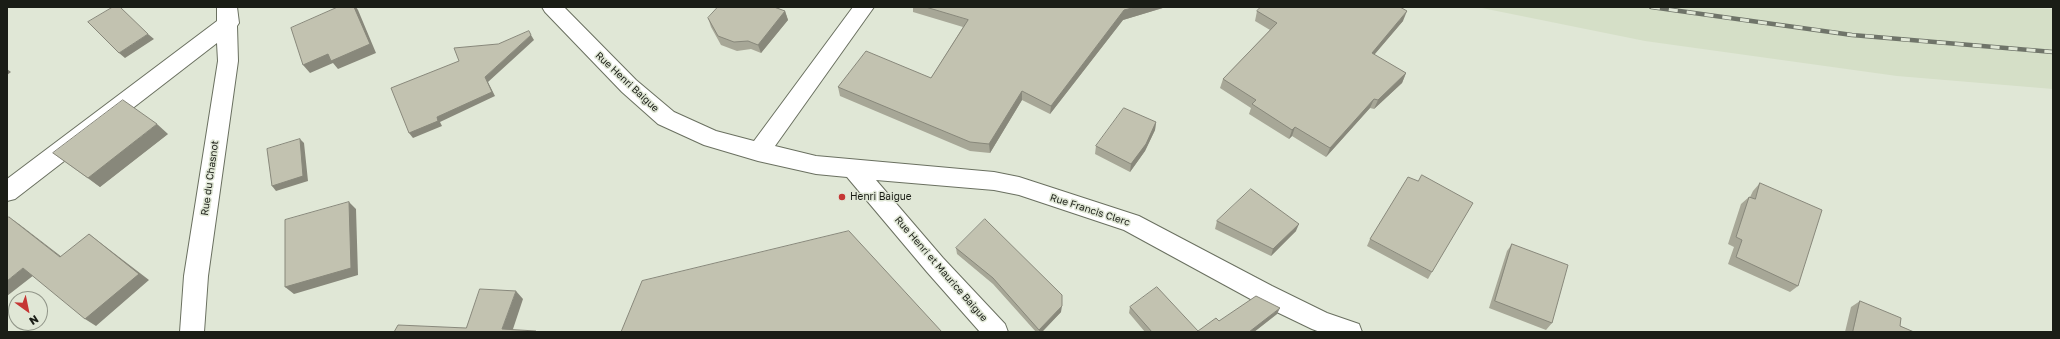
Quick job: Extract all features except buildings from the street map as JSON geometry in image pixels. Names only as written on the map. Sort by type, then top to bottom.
[{"type":"street","name":"Rue Henri Baigue","points":[[552,7],[629,86],[666,118],[712,139],[758,152],[816,165],[854,170]]},
{"type":"street","points":[[758,152],[864,7]]},
{"type":"street","name":"Rue du Chasnot","points":[[7,192],[228,15]]},
{"type":"street","name":"Rue du Chasnot","points":[[192,332],[196,276],[228,61],[228,15]]},
{"type":"street","name":"Rue Henri et Maurice Baigue","points":[[854,170],[935,265],[996,332]]},
{"type":"street","name":"Rue Francis Clerc","points":[[854,170],[897,171],[1020,186],[1131,222],[1264,294],[1320,321],[1350,332]]},
{"type":"shaded area","points":[[1477,7],[1991,7],[2053,9],[2053,89],[1897,76],[1645,41]]},
{"type":"railway","points":[[1651,7],[1852,35],[2053,52]]},
{"type":"place","name":"Henri Baigue","points":[[842,197]]}]
